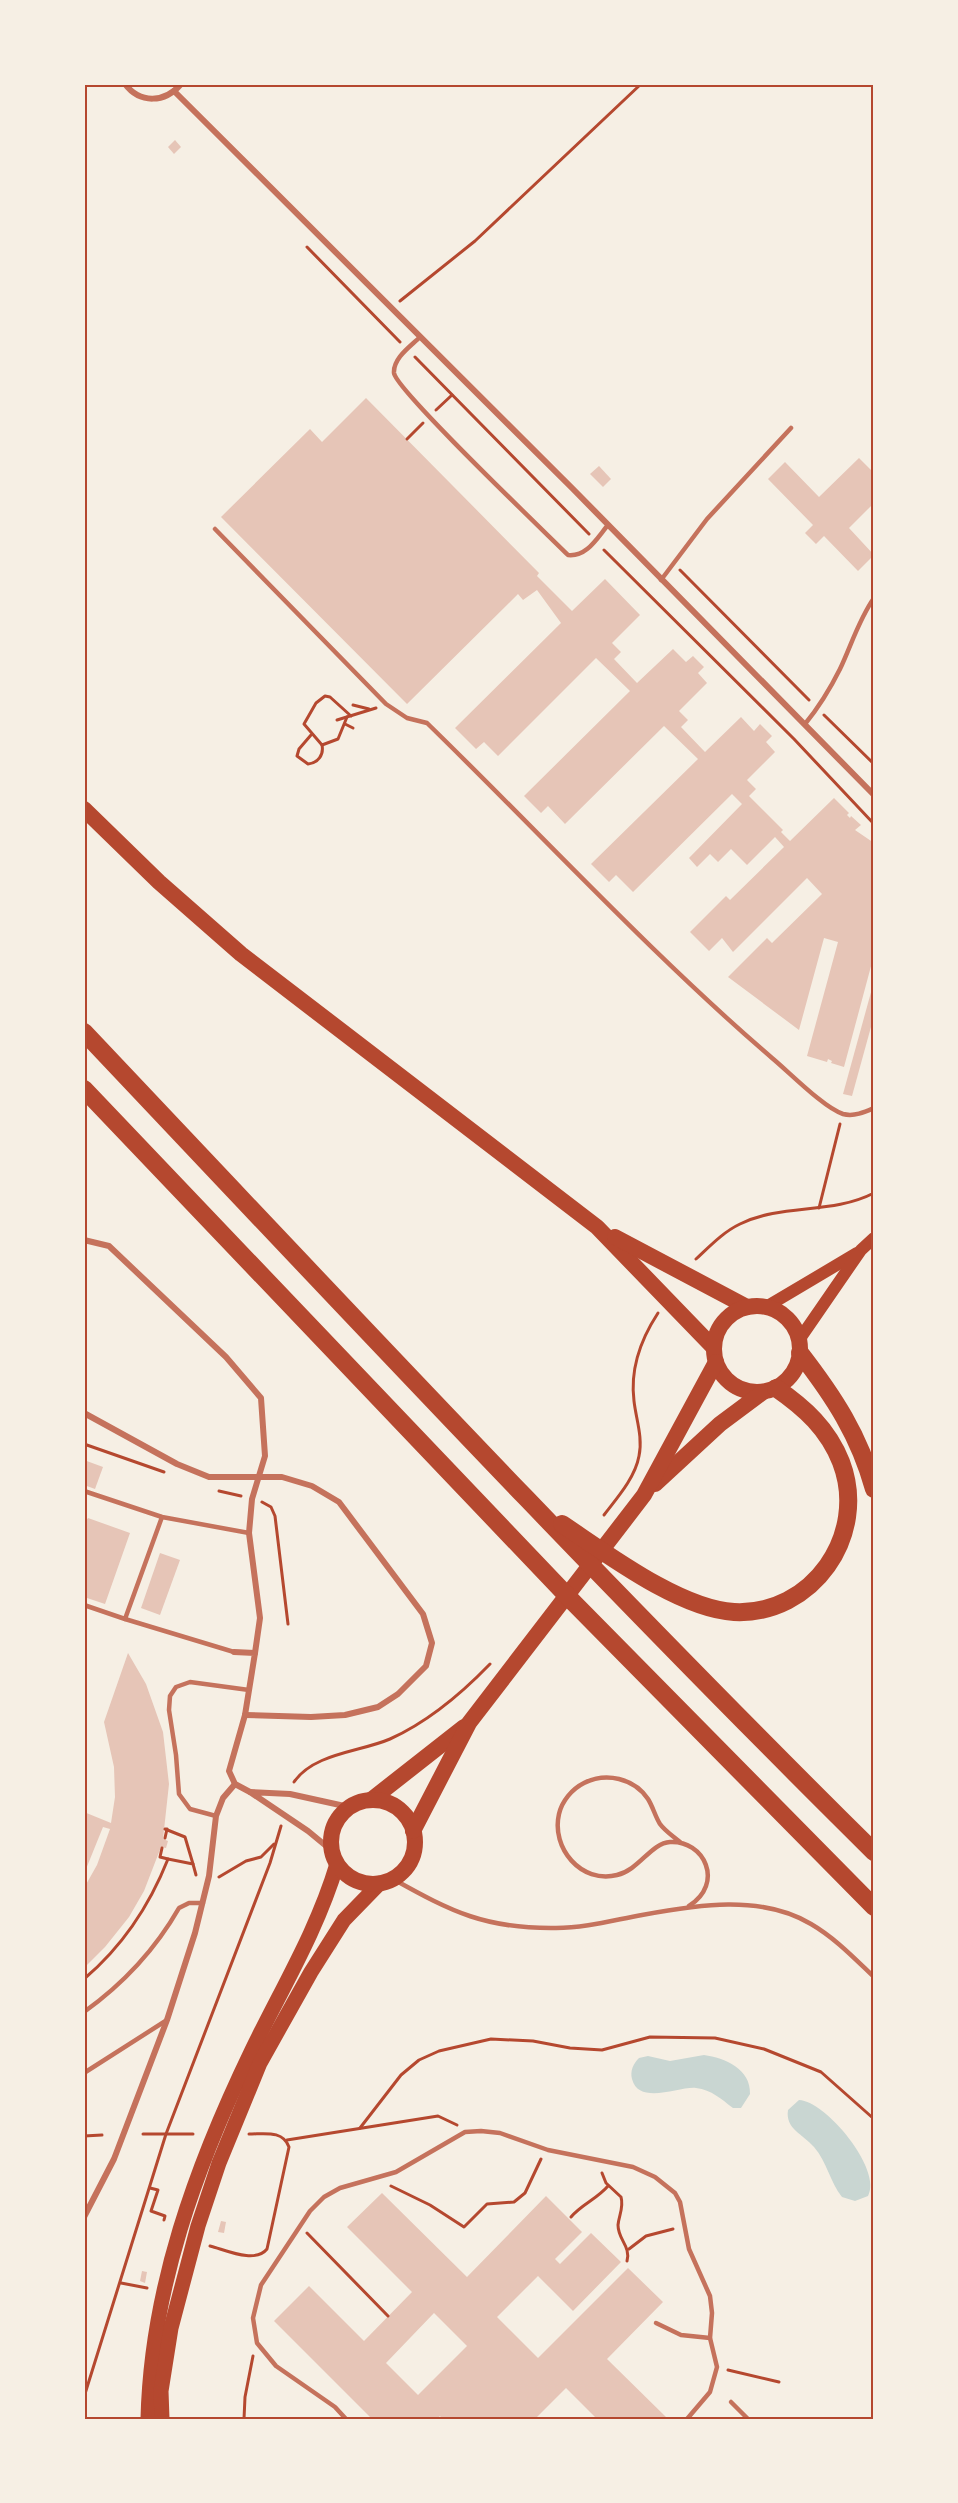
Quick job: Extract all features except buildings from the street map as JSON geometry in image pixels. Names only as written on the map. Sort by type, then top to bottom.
[{"type":"highway","points":[[84,810],[159,882],[241,954],[597,1227],[747,1307]]},
{"type":"highway","points":[[84,1032],[759,1739],[874,1852]]},
{"type":"highway","points":[[84,1089],[551,1580],[874,1907]]},
{"type":"highway","points":[[533,1504],[614,1557],[691,1602],[733,1612],[767,1609],[787,1603],[814,1584],[825,1572],[843,1534],[847,1496],[842,1464],[826,1433],[804,1408],[770,1390],[739,1389],[729,1382],[715,1355],[597,1227]]},
{"type":"highway","points":[[644,1495],[715,1355],[717,1334],[724,1322],[734,1313],[747,1307],[766,1307],[788,1318],[800,1347],[853,1430],[874,1489]]},
{"type":"highway","points":[[413,1830],[469,1723],[644,1495],[720,1424],[788,1379],[797,1367],[800,1347]]},
{"type":"highway","points":[[370,1800],[385,1801],[398,1807],[413,1830],[415,1843],[412,1857],[404,1870],[386,1881],[355,1880],[334,1857],[331,1834],[337,1818],[349,1807],[370,1800],[469,1723]]},
{"type":"main road","points":[[800,1347],[861,1251],[874,1238]]},
{"type":"main road","points":[[766,1307],[861,1251]]},
{"type":"main road","points":[[148,2419],[149,2379],[157,2320],[175,2247],[198,2172],[253,2049],[308,1943],[334,1857]]},
{"type":"main road","points":[[162,2419],[162,2391],[171,2328],[198,2226],[223,2153],[260,2063],[311,1972],[344,1920],[386,1881]]},
{"type":"street","points":[[125,84],[143,98],[163,98],[174,92],[181,84]]},
{"type":"street","points":[[174,92],[391,307],[874,795]]},
{"type":"street","points":[[84,1240],[109,1246],[226,1357],[261,1398],[265,1456],[252,1499],[249,1533],[260,1618],[245,1715],[229,1771],[235,1784],[308,1831],[334,1857]]},
{"type":"street","points":[[84,1413],[177,1464],[209,1477],[282,1477],[312,1486],[339,1502],[423,1614],[432,1643],[426,1666],[415,1680],[378,1707],[345,1715],[311,1717],[245,1715]]},
{"type":"street","points":[[234,1652],[255,1653]]},
{"type":"street","points":[[84,2217],[114,2159],[167,2020],[203,1903],[209,1876],[216,1816],[223,1798],[235,1784]]},
{"type":"street","points":[[250,1792],[290,1794],[349,1807]]},
{"type":"lane","points":[[420,337],[395,362],[394,372],[397,382],[429,417],[568,555],[577,556],[584,552],[608,525]]},
{"type":"lane","points":[[661,580],[707,519],[791,428]]},
{"type":"lane","points":[[215,529],[386,704],[407,718],[427,723],[533,826],[700,996],[819,1099],[843,1114],[858,1114],[874,1108]]},
{"type":"lane","points":[[805,724],[818,709],[874,598]]},
{"type":"lane","points":[[84,1491],[162,1517],[249,1533]]},
{"type":"lane","points":[[125,1619],[162,1517]]},
{"type":"lane","points":[[84,1606],[234,1652]]},
{"type":"lane","points":[[216,1816],[190,1809],[179,1794],[169,1710],[170,1696],[176,1687],[190,1682],[249,1690]]},
{"type":"lane","points":[[680,1842],[662,1843],[631,1870],[603,1876],[579,1867],[567,1856],[559,1838],[558,1816],[566,1798],[579,1785],[600,1777],[613,1777],[629,1782],[641,1790],[659,1823],[680,1842],[696,1852],[709,1877],[704,1895],[689,1906]]},
{"type":"lane","points":[[386,1881],[454,1912],[487,1922],[520,1927],[557,1928],[590,1925],[689,1906],[739,1905],[785,1912],[810,1923],[829,1936],[874,1977]]},
{"type":"lane","points":[[84,2012],[138,1966],[179,1908],[189,1904],[203,1903]]},
{"type":"lane","points":[[84,2073],[167,2020]]},
{"type":"lane","points":[[346,2419],[335,2407],[276,2366],[257,2343],[253,2318],[261,2285],[300,2226],[324,2197],[340,2188],[396,2172],[465,2132],[500,2133],[545,2150],[633,2167],[667,2185],[680,2202],[689,2249],[710,2296],[712,2313],[710,2338],[717,2367],[710,2392],[687,2419]]},
{"type":"lane","points":[[656,2323],[681,2335],[710,2338]]},
{"type":"lane","points":[[731,2402],[748,2419]]},
{"type":"path","points":[[391,307],[475,241],[641,84]]},
{"type":"path","points":[[674,563],[874,764]]},
{"type":"path","points":[[311,735],[299,748],[297,756],[308,764],[315,762],[322,755],[322,745],[311,735],[304,724],[316,703],[324,696],[330,697],[349,717]]},
{"type":"path","points":[[337,720],[386,704]]},
{"type":"path","points":[[352,705],[371,710]]},
{"type":"path","points":[[322,745],[338,740],[349,717]]},
{"type":"path","points":[[345,723],[353,728]]},
{"type":"path","points":[[819,1208],[843,1114]]},
{"type":"path","points":[[696,1258],[739,1224],[772,1213],[846,1206],[874,1193]]},
{"type":"path","points":[[629,1480],[639,1458],[641,1442],[634,1400],[637,1362],[645,1336],[658,1312]]},
{"type":"path","points":[[84,1444],[172,1475]]},
{"type":"path","points":[[217,1490],[267,1504],[273,1510],[288,1624]]},
{"type":"path","points":[[292,1787],[303,1772],[314,1764],[390,1739],[416,1725],[442,1707],[492,1662]]},
{"type":"path","points":[[84,2397],[166,2134],[277,1841],[282,1822]]},
{"type":"path","points":[[165,1838],[166,1829],[185,1837],[196,1875]]},
{"type":"path","points":[[220,1877],[246,1861],[261,1857],[277,1841]]},
{"type":"path","points":[[162,1848],[160,1857],[193,1863]]},
{"type":"path","points":[[84,1979],[125,1939],[156,1889],[168,1859]]},
{"type":"path","points":[[360,2128],[401,2075],[419,2061],[439,2051],[491,2039],[533,2041],[570,2048],[602,2050],[650,2037],[715,2038],[764,2049],[821,2072],[874,2119]]},
{"type":"path","points":[[249,2134],[275,2134],[287,2140],[438,2116],[453,2121],[465,2132]]},
{"type":"path","points":[[144,2134],[194,2134]]},
{"type":"path","points":[[84,2136],[102,2135]]},
{"type":"path","points":[[210,2246],[253,2256],[265,2252],[289,2151],[287,2140]]},
{"type":"path","points":[[384,2175],[389,2186],[430,2205],[464,2227],[487,2204],[514,2202],[525,2193],[545,2150]]},
{"type":"path","points":[[601,2159],[603,2179],[621,2197],[622,2210],[619,2229],[629,2249],[627,2261]]},
{"type":"path","points":[[571,2217],[578,2208],[600,2195],[609,2185]]},
{"type":"path","points":[[150,2188],[158,2190],[151,2211],[165,2216],[162,2226]]},
{"type":"path","points":[[629,2249],[646,2236],[672,2230],[684,2222]]},
{"type":"path","points":[[300,2226],[388,2316]]},
{"type":"path","points":[[121,2283],[147,2289],[149,2279]]},
{"type":"path","points":[[244,2419],[250,2362],[257,2343]]},
{"type":"path","points":[[717,2367],[779,2382]]},
{"type":"shaded area","points":[[704,2055],[728,2062],[741,2071],[746,2078],[750,2094],[741,2108],[733,2108],[712,2093],[696,2088],[661,2093],[643,2092],[636,2087],[632,2079],[632,2068],[639,2058],[648,2056],[670,2061]]},
{"type":"shaded area","points":[[799,2100],[810,2103],[837,2124],[860,2154],[870,2184],[868,2196],[855,2201],[842,2197],[818,2153],[789,2122],[788,2110]]}]
